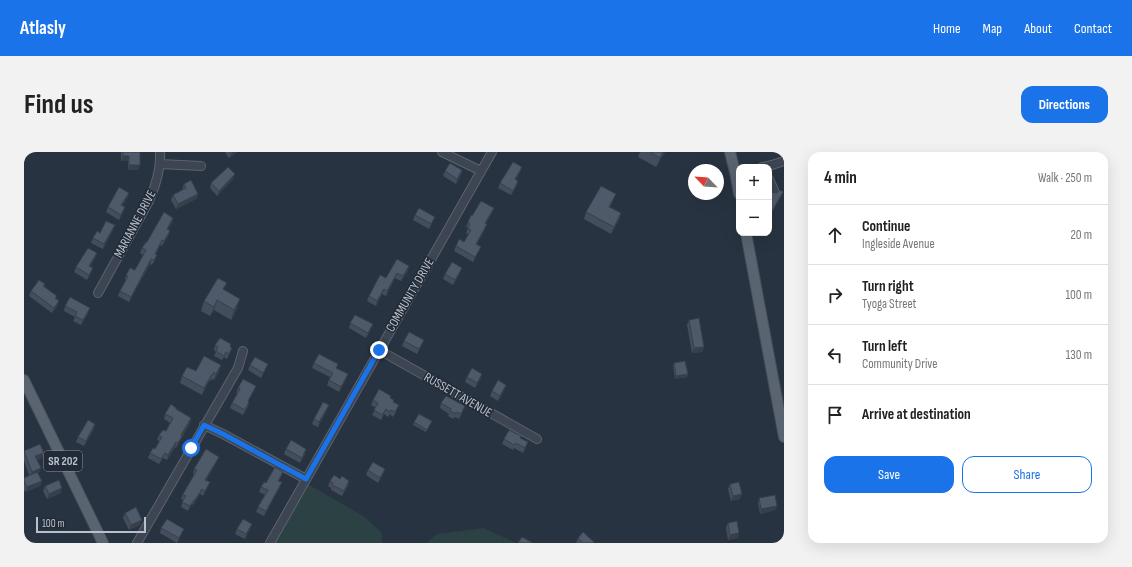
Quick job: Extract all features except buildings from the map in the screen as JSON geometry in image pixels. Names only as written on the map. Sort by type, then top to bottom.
[{"type":"main road","points":[[730,152],[736,169]]},
{"type":"main road","points":[[747,236],[784,437]]},
{"type":"main road","name":"SR 202","points":[[24,380],[103,543]]},
{"type":"street","name":"MARIANNE DRIVE","points":[[98,293],[150,201],[156,187],[160,164],[160,152]]},
{"type":"street","points":[[442,152],[481,171]]},
{"type":"street","name":"COMMUNITY DRIVE","points":[[270,543],[492,152]]},
{"type":"street","points":[[772,165],[784,161]]},
{"type":"street","points":[[160,164],[201,166]]},
{"type":"street","points":[[772,186],[774,193]]},
{"type":"street","name":"RUSSETT AVENUE","points":[[379,350],[537,439]]},
{"type":"street","points":[[137,543],[238,368],[243,351]]},
{"type":"street","points":[[204,425],[306,479]]},
{"type":"green space","points":[[304,482],[365,517],[382,533],[382,543],[270,543]]},
{"type":"green space","points":[[484,528],[516,543],[426,543],[437,534]]},
{"type":"route","points":[[191,448],[204,425],[306,479],[379,350]]}]
